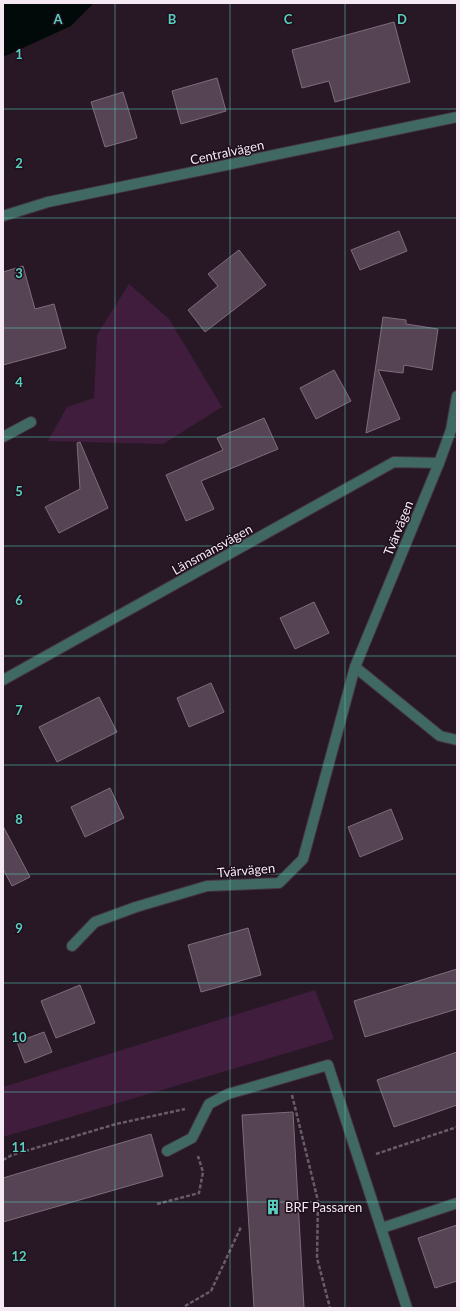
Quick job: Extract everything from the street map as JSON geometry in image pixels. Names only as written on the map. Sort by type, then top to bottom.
[{"type":"street","name":"Centralvägen","points":[[3,216],[48,202],[457,117]]},
{"type":"street","name":"Tvärvägen","points":[[72,946],[95,922],[136,907],[207,886],[279,882],[303,859],[355,667],[439,463],[450,430],[457,396]]},
{"type":"street","points":[[3,437],[31,422]]},
{"type":"street","name":"Länsmansvägen","points":[[3,680],[394,462],[439,463]]},
{"type":"street","points":[[355,667],[440,736],[457,740]]},
{"type":"street","points":[[167,1151],[192,1138],[209,1104],[228,1094],[328,1065],[408,1308]]},
{"type":"street","points":[[382,1228],[457,1203]]},
{"type":"path","points":[[288,1077],[318,1201],[317,1258],[330,1308]]},
{"type":"path","points":[[3,1160],[12,1154],[116,1124],[209,1104]]},
{"type":"path","points":[[359,1160],[457,1127]]},
{"type":"path","points":[[157,1204],[199,1193],[203,1172],[192,1138]]},
{"type":"path","points":[[185,1306],[211,1291],[241,1227]]},
{"type":"shaded area","points":[[3,3],[94,3],[71,26],[3,57]]},
{"type":"shaded area","points":[[129,284],[169,319],[222,407],[163,444],[48,441],[67,407],[94,398],[97,335]]},
{"type":"shaded area","points":[[315,990],[334,1039],[3,1137],[3,1087]]},
{"type":"building","points":[[394,22],[410,82],[335,102],[329,81],[302,88],[292,50]]},
{"type":"building","points":[[217,78],[226,111],[181,124],[172,91]]},
{"type":"building","points":[[123,92],[137,138],[105,147],[91,102]]},
{"type":"building","points":[[399,231],[407,251],[360,270],[351,250]]},
{"type":"building","points":[[239,250],[266,285],[205,332],[188,310],[218,286],[208,274]]},
{"type":"building","points":[[23,266],[35,309],[54,304],[66,348],[3,365],[3,272]]},
{"type":"building","points":[[383,317],[406,320],[406,324],[438,329],[432,370],[404,365],[403,373],[378,370],[400,419],[366,433]]},
{"type":"building","points":[[334,370],[351,401],[316,419],[300,388]]},
{"type":"building","points":[[264,418],[278,449],[201,481],[214,509],[186,521],[166,475],[223,450],[217,438]]},
{"type":"building","points":[[80,442],[108,508],[59,533],[45,507],[80,489],[77,443]]},
{"type":"building","points":[[314,602],[329,633],[295,649],[280,618]]},
{"type":"building","points":[[211,683],[224,712],[189,727],[177,698]]},
{"type":"building","points":[[99,697],[117,732],[57,762],[39,727]]},
{"type":"building","points":[[110,788],[124,818],[85,837],[71,807]]},
{"type":"building","points":[[391,809],[403,839],[360,857],[348,827]]},
{"type":"building","points":[[3,826],[30,877],[12,886],[3,869]]},
{"type":"building","points":[[248,928],[261,975],[201,992],[188,945]]},
{"type":"building","points":[[457,969],[457,1009],[365,1037],[354,1001]]},
{"type":"building","points":[[80,985],[95,1023],[56,1038],[41,1001]]},
{"type":"building","points":[[44,1032],[52,1052],[25,1063],[17,1042]]},
{"type":"building","points":[[457,1052],[457,1105],[394,1127],[377,1080]]},
{"type":"building","name":"BRF Passaren","points":[[293,1112],[304,1308],[254,1308],[242,1115]]},
{"type":"building","points":[[151,1134],[163,1176],[3,1222],[3,1178]]},
{"type":"building","points":[[457,1225],[457,1281],[435,1288],[418,1238]]},
{"type":"place","name":"BRF Passaren","points":[[273,1207]]}]
